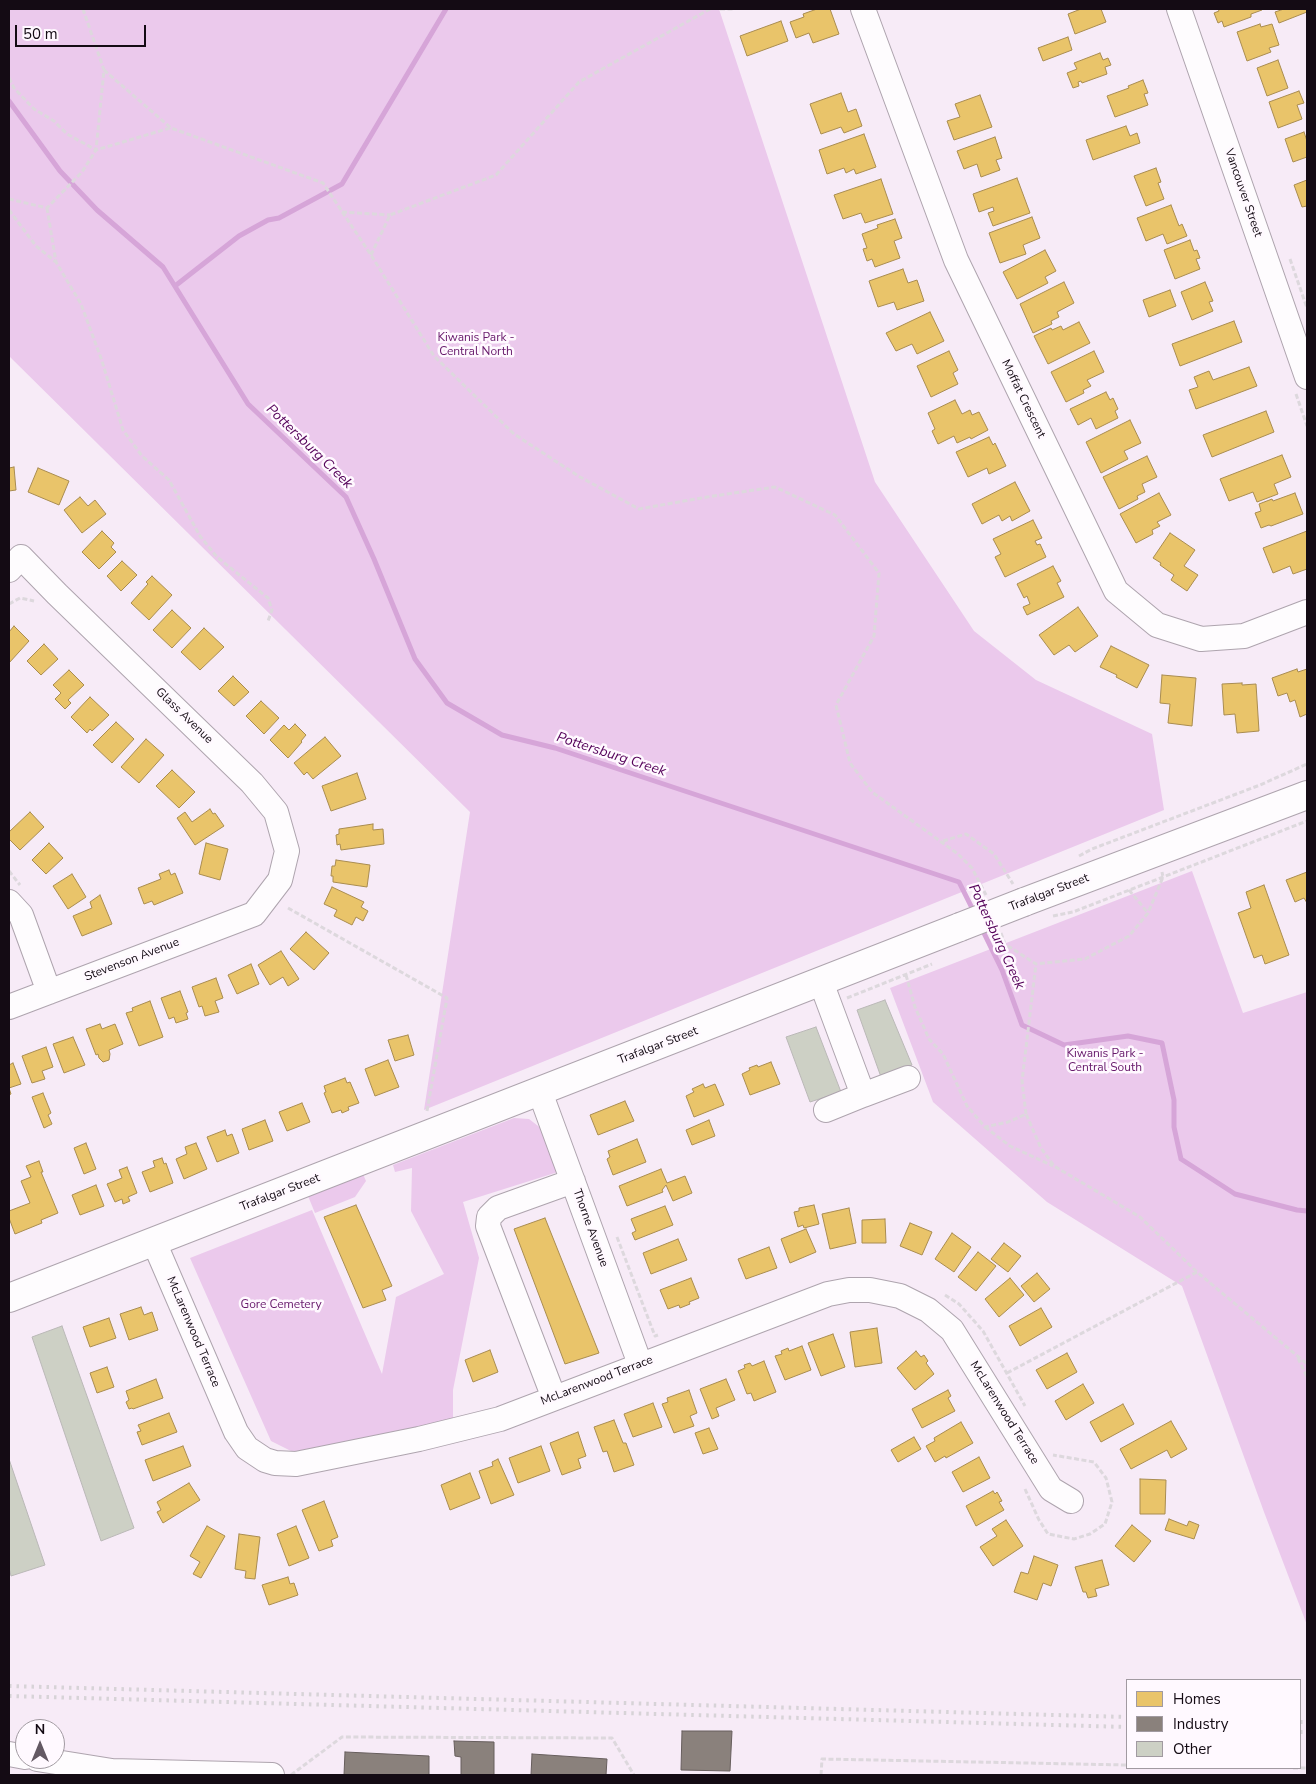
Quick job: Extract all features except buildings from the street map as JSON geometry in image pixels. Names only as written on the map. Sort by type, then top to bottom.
[{"type":"main road","name":"Trafalgar Street","points":[[9,1298],[540,1092],[825,994],[960,928],[1020,895],[1159,865],[1307,796]]},
{"type":"street","name":"Moffat Crescent","points":[[863,9],[956,260],[1116,591],[1158,625],[1201,639],[1244,636],[1307,612]]},
{"type":"street","name":"Vancouver Street","points":[[1179,9],[1307,377]]},
{"type":"street","name":"Glass Avenue","points":[[9,570],[20,557],[252,783],[276,812],[287,851],[280,880],[254,914]]},
{"type":"street","points":[[9,902],[21,915],[49,992]]},
{"type":"street","name":"Stevenson Avenue","points":[[9,1007],[254,914]]},
{"type":"street","points":[[825,994],[863,1095]]},
{"type":"street","points":[[826,1110],[908,1078]]},
{"type":"street","name":"Thorne Avenue","points":[[540,1092],[640,1364]]},
{"type":"street","points":[[554,1398],[488,1226],[490,1218],[498,1208],[573,1181]]},
{"type":"street","name":"McLarenwood Terrace","points":[[154,1242],[236,1432],[247,1448],[265,1460],[275,1463],[296,1464],[419,1439],[500,1418],[828,1294],[849,1290],[870,1290],[900,1296],[928,1310],[952,1330],[1051,1489],[1071,1501]]},
{"type":"street","points":[[65,1763],[112,1771],[272,1775]]},
{"type":"path","points":[[47,208],[82,172],[96,150],[104,70],[83,9]]},
{"type":"path","points":[[341,212],[390,215],[496,175],[578,82],[710,9]]},
{"type":"path","points":[[720,9],[733,9]]},
{"type":"path","points":[[104,70],[171,128],[323,183],[434,356],[514,434],[580,477],[638,510],[775,487],[835,515],[879,574],[874,636],[836,705],[850,763],[872,792],[958,854],[972,868],[982,884],[988,901]]},
{"type":"path","points":[[9,78],[14,88],[34,110],[54,121],[67,134],[96,150],[171,128]]},
{"type":"path","points":[[9,199],[47,208]]},
{"type":"path","points":[[47,208],[56,262],[80,304],[101,358],[124,430],[142,456],[168,480],[200,536],[217,557],[268,598],[272,610],[268,621]]},
{"type":"path","points":[[9,210],[36,246],[56,262]]},
{"type":"path","points":[[371,256],[390,215]]},
{"type":"path","points":[[9,604],[20,598],[36,601]]},
{"type":"path","points":[[1075,858],[1092,849],[1260,785],[1307,764]]},
{"type":"path","points":[[1048,917],[1073,912],[1129,890],[1159,865],[1307,821]]},
{"type":"path","points":[[942,842],[966,834],[994,854],[1020,895]]},
{"type":"path","points":[[998,927],[1005,944],[1036,964],[1085,959],[1129,936],[1148,913],[1159,865]]},
{"type":"path","points":[[1129,890],[1148,913]]},
{"type":"path","points":[[288,908],[447,998],[427,1114]]},
{"type":"path","points":[[1036,964],[1022,1081],[1026,1114],[1041,1148],[1054,1166]]},
{"type":"path","points":[[825,994],[906,975],[915,1008],[929,1039],[943,1054],[967,1106],[985,1127],[1010,1146],[1054,1166],[1140,1217],[1197,1272],[1307,1364]]},
{"type":"path","points":[[985,1127],[1008,1122],[1026,1114]]},
{"type":"path","points":[[1007,1373],[1197,1272]]},
{"type":"path","points":[[1297,1356],[1307,1377]]},
{"type":"path","points":[[290,1775],[342,1737],[612,1738],[634,1775]]},
{"type":"path","points":[[821,1775],[822,1758],[1126,1764]]},
{"type":"green space","name":"Kiwanis Park - Central North","points":[[9,9],[719,9],[875,482],[974,631],[1036,680],[1152,734],[1164,810],[424,1110],[470,812],[9,356]]},
{"type":"green space","name":"Kiwanis Park - Central South","points":[[1192,871],[1243,1013],[1307,992],[1307,1625],[1182,1286],[1047,1202],[933,1102],[890,988]]},
{"type":"green space","name":"Gore Cemetery","points":[[514,1118],[529,1119],[542,1129],[558,1172],[463,1202],[479,1258],[453,1390],[453,1418],[394,1433],[295,1453],[271,1441],[190,1258],[312,1210],[382,1374],[396,1297],[444,1274],[411,1211],[412,1168],[395,1172],[393,1165]]},
{"type":"green space","points":[[363,1174],[366,1181],[355,1197],[315,1213],[308,1196]]},
{"type":"waterway","points":[[175,286],[239,236],[268,220],[279,218],[342,184],[446,9]]},
{"type":"waterway","name":"Pottersburg Creek","points":[[9,101],[60,171],[97,210],[163,267],[248,404],[346,497],[415,659],[447,703],[502,735],[555,748],[959,882],[974,912]]},
{"type":"waterway","name":"Pottersburg Creek","points":[[981,927],[1002,970],[1022,1025],[1064,1045],[1128,1036],[1162,1043],[1174,1100],[1174,1127],[1181,1159],[1235,1194],[1307,1211]]},
{"type":"railway","points":[[9,1686],[1126,1717]]},
{"type":"railway","points":[[9,1696],[1126,1727]]},
{"type":"railway","points":[[1301,1722],[1307,1722]]},
{"type":"railway","points":[[1301,1732],[1307,1732]]}]
